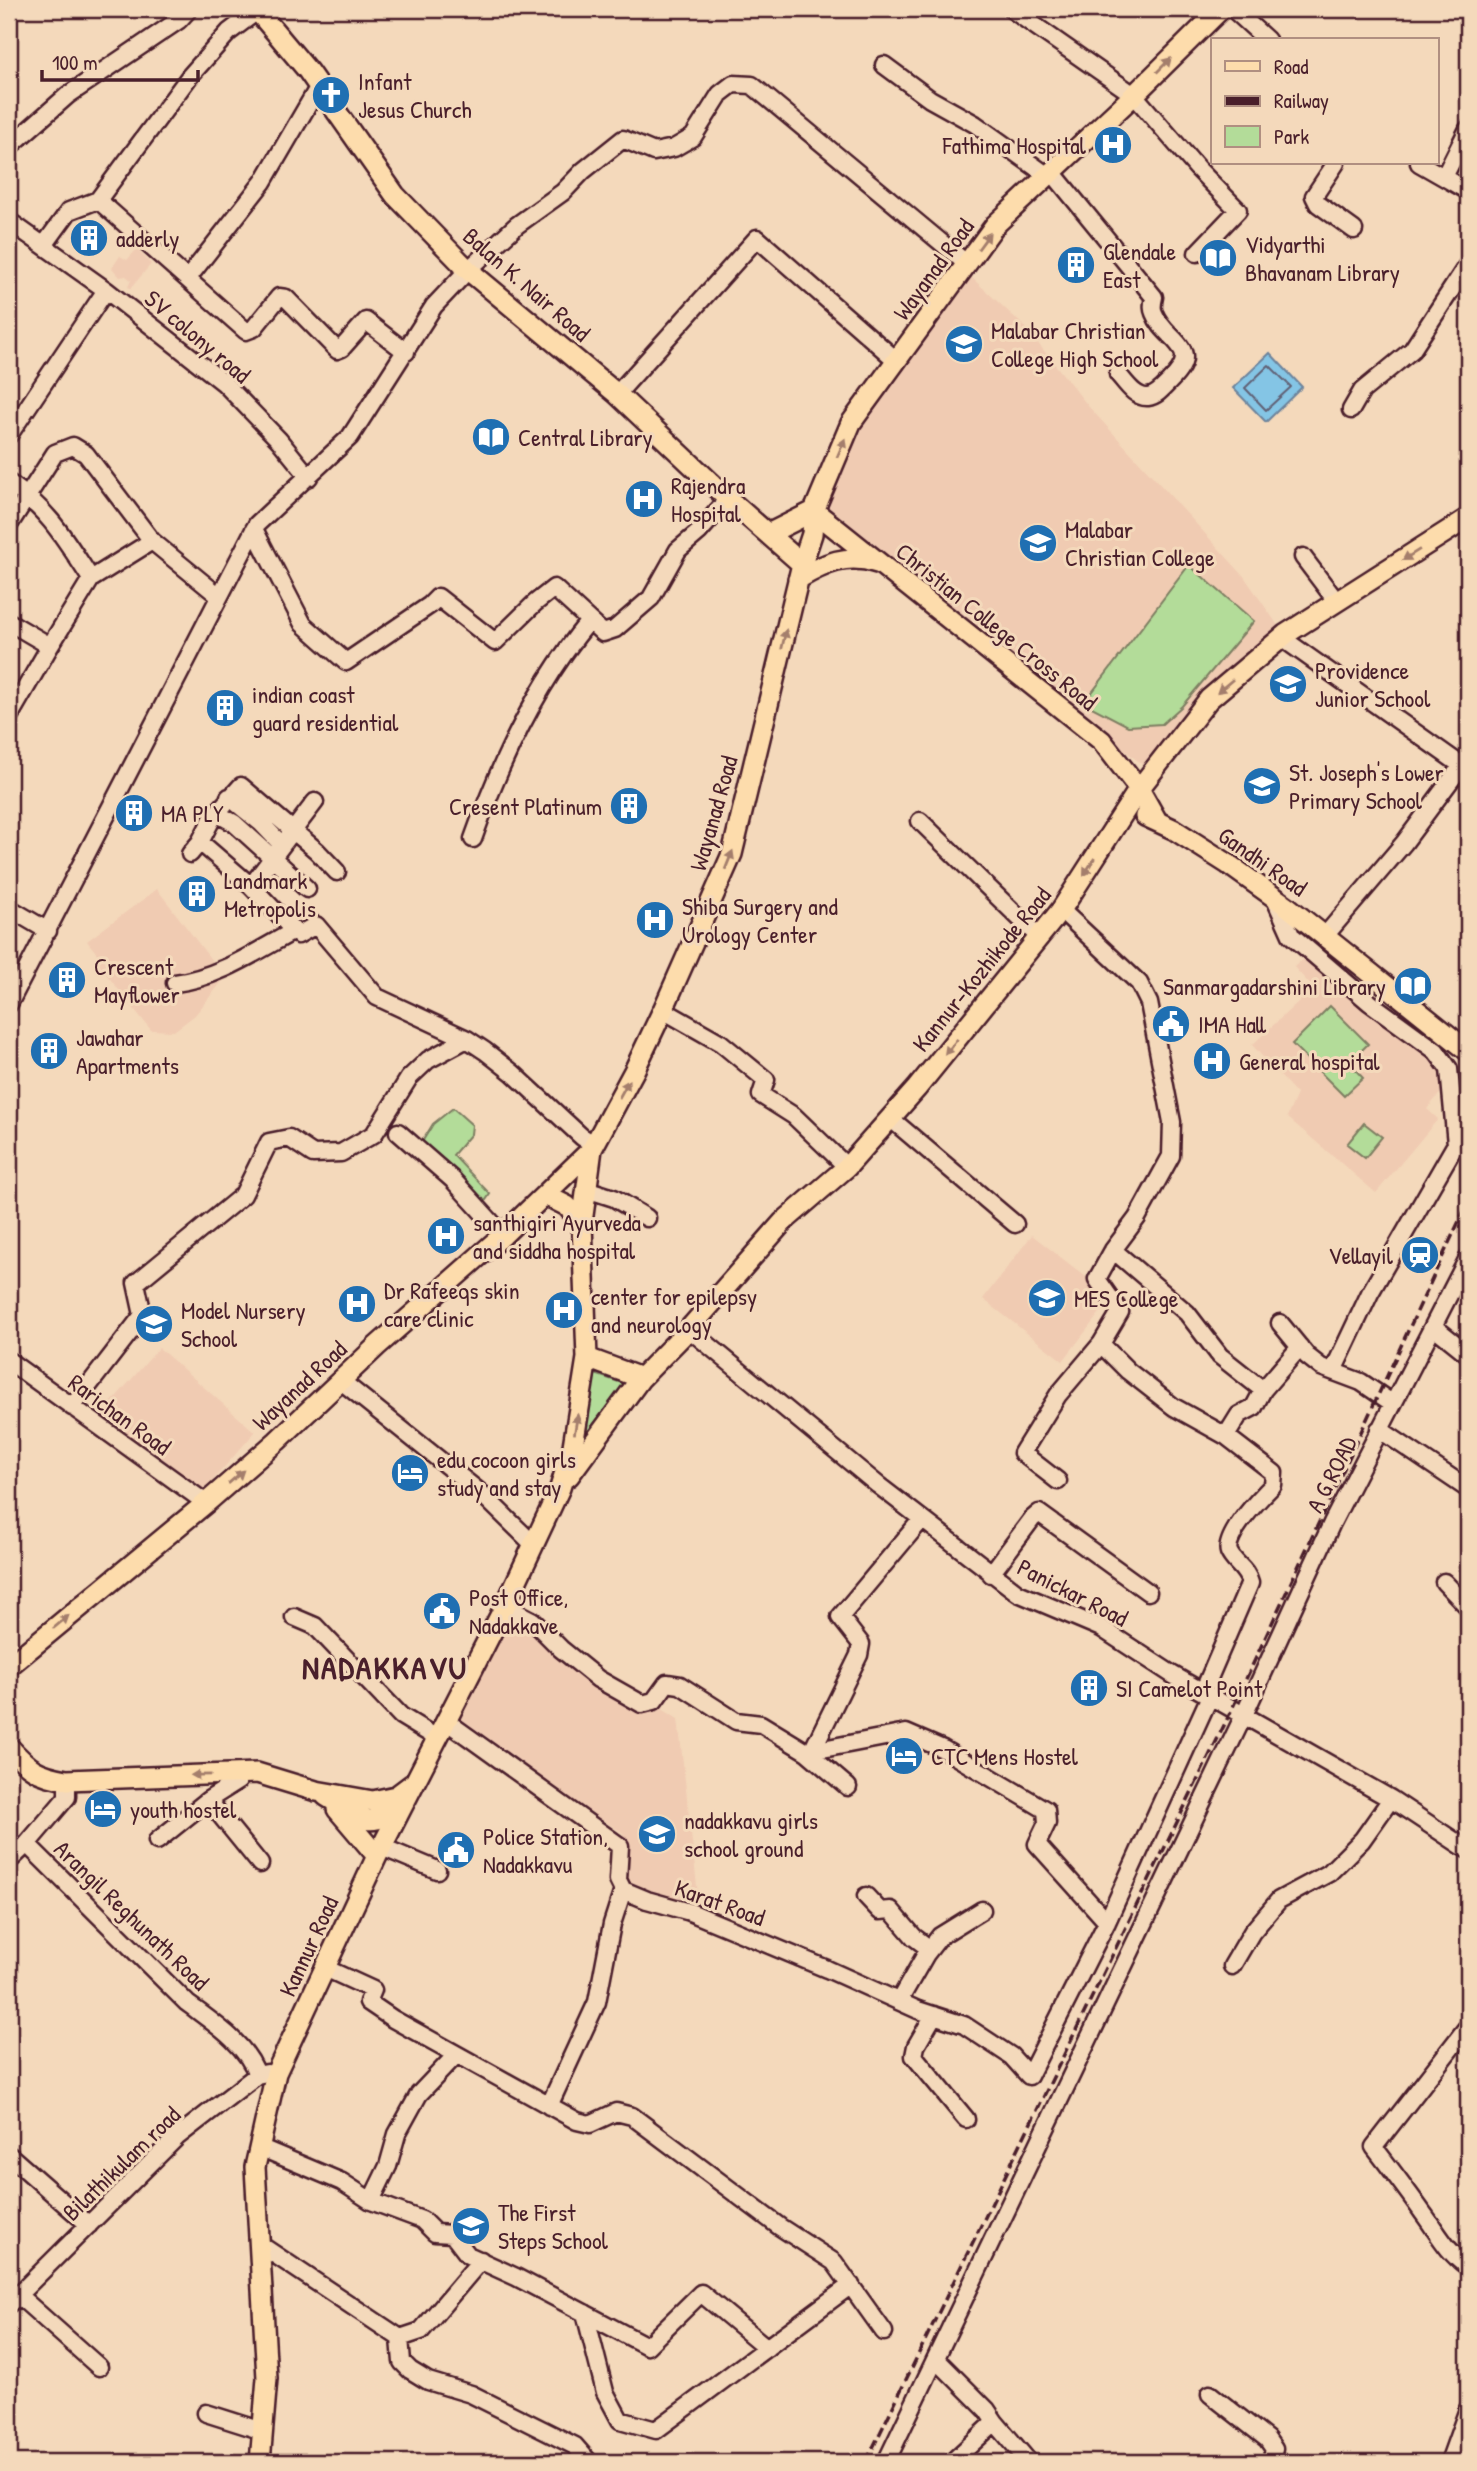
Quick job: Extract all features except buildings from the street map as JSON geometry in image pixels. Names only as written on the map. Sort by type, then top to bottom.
[{"type":"main road","name":"Balan K. Nair Road","points":[[256,10],[319,86],[396,195],[468,270],[617,394],[768,534],[800,571]]},
{"type":"main road","name":"Wayanad Road","points":[[9,1666],[277,1441],[340,1380],[545,1195],[593,1147],[663,1010],[732,854],[800,571],[812,534],[814,510],[851,423],[995,225],[1134,95],[1210,12]]},
{"type":"main road","points":[[768,534],[814,510]]},
{"type":"main road","name":"Christian College Cross Road","points":[[814,510],[1102,741],[1139,789]]},
{"type":"main road","name":"Kannur-Kozhikode Road","points":[[560,1488],[641,1378],[689,1329],[783,1222],[847,1167],[1040,938],[1139,789],[1209,699],[1282,638],[1468,519]]},
{"type":"main road","points":[[800,571],[836,561],[860,558],[881,565]]},
{"type":"main road","name":"Gandhi Road","points":[[1139,789],[1156,819]]},
{"type":"main road","name":"Gandhi Road","points":[[1124,812],[1156,819],[1228,864],[1274,897],[1468,1051]]},
{"type":"main road","points":[[560,1488],[573,1446],[587,1358],[582,1223],[593,1147]]},
{"type":"main road","points":[[545,1195],[567,1206],[582,1223]]},
{"type":"main road","points":[[587,1358],[641,1378]]},
{"type":"main road","name":"Kannur Road","points":[[260,2462],[267,2378],[255,2167],[267,2074],[325,1968],[410,1791],[505,1606],[560,1488]]},
{"type":"main road","points":[[9,1747],[24,1764],[44,1776],[67,1780],[257,1773],[316,1791],[351,1813],[372,1821],[386,1818],[410,1791]]},
{"type":"main road","points":[[316,1791],[380,1852]]},
{"type":"street","points":[[9,147],[68,95],[178,20],[189,9]]},
{"type":"street","points":[[1011,9],[1134,95],[1197,168],[1238,210],[1196,253]]},
{"type":"street","points":[[1233,9],[1265,38]]},
{"type":"street","points":[[45,244],[69,211],[98,200],[189,77],[229,32],[256,10]]},
{"type":"street","points":[[884,65],[930,99],[975,124],[1050,174],[1154,297],[1153,313],[1181,348],[1185,358],[1181,370],[1157,394],[1147,397],[1137,394],[1118,374]]},
{"type":"street","points":[[9,1004],[257,524],[350,437],[434,306],[468,270],[517,225],[564,192],[583,171],[623,139],[654,152],[674,148],[693,137],[720,94],[733,84],[752,85],[967,264]]},
{"type":"street","points":[[188,278],[263,182],[319,86]]},
{"type":"street","points":[[1444,177],[1468,129]]},
{"type":"street","points":[[1335,164],[1314,196],[1318,204],[1354,230]]},
{"type":"street","points":[[1421,164],[1468,191]]},
{"type":"street","points":[[98,200],[246,331],[254,328],[279,297],[286,298],[337,350],[342,348],[366,321],[406,352]]},
{"type":"street","name":"SV colony road","points":[[9,221],[45,244],[224,383],[279,440],[309,477]]},
{"type":"street","points":[[617,394],[757,239],[897,360]]},
{"type":"street","points":[[1351,410],[1362,391],[1412,350],[1468,264]]},
{"type":"street","points":[[9,435],[106,290]]},
{"type":"street","points":[[9,525],[55,453],[73,446],[86,454],[152,541],[219,596]]},
{"type":"street","points":[[9,484],[27,495],[61,532],[91,579]]},
{"type":"street","points":[[254,529],[303,624],[345,662],[438,597],[495,642],[554,588],[603,633],[615,629],[651,598],[678,550],[699,532],[728,499]]},
{"type":"street","points":[[9,717],[91,579],[152,541]]},
{"type":"street","points":[[1303,557],[1337,602]]},
{"type":"street","points":[[473,839],[492,783],[538,694],[589,621]]},
{"type":"street","points":[[9,622],[50,646]]},
{"type":"street","points":[[1282,638],[1465,761],[1332,943]]},
{"type":"street","points":[[337,872],[241,786],[216,813],[195,848],[251,886],[298,935],[316,925],[377,997],[467,1039],[513,1073],[593,1147]]},
{"type":"street","points":[[229,797],[261,823],[277,852],[307,889]]},
{"type":"street","points":[[251,886],[315,802]]},
{"type":"street","points":[[216,813],[277,852]]},
{"type":"street","points":[[920,821],[1040,938]]},
{"type":"street","points":[[1274,897],[1291,935],[1369,1002],[1436,1051],[1449,1069],[1456,1144]]},
{"type":"street","points":[[9,908],[48,931]]},
{"type":"street","points":[[1058,1482],[1022,1453],[1058,1395],[1101,1344],[1120,1312],[1097,1279],[1113,1250],[1137,1218],[1171,1156],[1172,1122],[1149,1003],[1139,983],[1061,910]]},
{"type":"street","points":[[175,983],[195,981],[294,931]]},
{"type":"street","points":[[663,1010],[721,1043],[766,1080],[761,1095],[794,1116],[847,1167]]},
{"type":"street","points":[[72,1407],[143,1315],[136,1283],[243,1195],[269,1142],[289,1138],[313,1154],[341,1153],[374,1135],[397,1095],[418,1069],[428,1060],[467,1039]]},
{"type":"street","points":[[890,1118],[1015,1224]]},
{"type":"street","points":[[1333,1371],[1370,1293],[1468,1123]]},
{"type":"street","points":[[398,1132],[453,1180],[503,1234]]},
{"type":"street","points":[[586,1189],[614,1198],[648,1218]]},
{"type":"street","points":[[1113,1250],[1187,1313],[1220,1356],[1263,1390]]},
{"type":"street","name":"A G ROAD","points":[[886,2462],[1244,1715],[1332,1523],[1468,1258]]},
{"type":"street","points":[[1280,1323],[1321,1367],[1361,1382],[1392,1404]]},
{"type":"street","points":[[1433,1326],[1468,1354]]},
{"type":"street","name":"Panickar Road","points":[[689,1329],[922,1519],[1018,1593],[1101,1628],[1207,1694],[1391,1799],[1468,1850]]},
{"type":"street","points":[[809,1752],[906,1733],[943,1749],[1046,1810],[1047,1823],[1037,1844],[1107,1922],[1207,1694],[1250,1583],[1248,1574],[1230,1555],[1227,1545],[1233,1533],[1273,1485],[1275,1479],[1273,1473],[1226,1436],[1174,1407],[1128,1371],[1101,1344]]},
{"type":"street","points":[[1226,1436],[1239,1416],[1254,1407],[1263,1390],[1300,1347]]},
{"type":"street","name":"Rarichan Road","points":[[9,1361],[205,1503]]},
{"type":"street","points":[[340,1380],[482,1494],[534,1545]]},
{"type":"street","points":[[1380,1429],[1468,1489]]},
{"type":"street","points":[[991,1574],[1039,1513],[1148,1592]]},
{"type":"street","points":[[809,1752],[859,1655],[861,1644],[840,1617],[922,1519]]},
{"type":"street","points":[[1444,1582],[1468,1607]]},
{"type":"street","points":[[505,1606],[532,1620],[561,1649],[598,1679],[642,1704],[654,1701],[667,1683],[680,1685],[736,1721],[761,1724],[809,1752],[848,1787]]},
{"type":"street","points":[[294,1617],[315,1626],[401,1716],[441,1730],[620,1846],[618,1880],[623,1890],[612,1924],[597,2002],[549,2106]]},
{"type":"street","points":[[157,1841],[208,1800],[235,1785],[237,1774]]},
{"type":"street","name":"Arangil Reghunath Road","points":[[67,1780],[67,1797],[27,1844],[187,2003],[267,2074]]},
{"type":"street","points":[[1232,1966],[1252,1932],[1279,1900],[1329,1873],[1362,1840],[1391,1799]]},
{"type":"street","points":[[208,1800],[260,1864]]},
{"type":"street","points":[[9,1861],[27,1844]]},
{"type":"street","points":[[380,1852],[437,1870]]},
{"type":"street","name":"Karat Road","points":[[623,1890],[690,1912],[899,2001],[964,2025],[1011,2056],[1029,2076],[1107,1922]]},
{"type":"street","points":[[866,1896],[880,1911],[891,1910],[914,1937],[930,1949]]},
{"type":"street","points":[[899,2001],[940,1936],[982,1910]]},
{"type":"street","points":[[325,1968],[373,1990],[368,2002],[456,2055],[577,2121],[590,2124],[616,2112],[632,2116],[780,2227],[834,2262],[884,2332]]},
{"type":"street","points":[[934,2015],[916,2046],[914,2056],[966,2119]]},
{"type":"street","points":[[1468,2026],[1374,2147],[1422,2210],[1441,2241],[1453,2256],[1468,2267]]},
{"type":"street","points":[[371,2201],[388,2166],[397,2134],[419,2094],[456,2055]]},
{"type":"street","name":"Bilathikulam road","points":[[13,2299],[177,2137],[267,2074]]},
{"type":"street","points":[[259,2147],[342,2182],[371,2201],[422,2220],[435,2232],[452,2234],[468,2255],[647,2346],[701,2292],[767,2348]]},
{"type":"street","points":[[9,2155],[89,2225]]},
{"type":"street","points":[[259,2244],[400,2338]]},
{"type":"street","points":[[400,2338],[421,2331],[481,2260]]},
{"type":"street","points":[[585,2313],[605,2392],[620,2420],[656,2430],[851,2285]]},
{"type":"street","points":[[13,2299],[99,2367]]},
{"type":"street","points":[[400,2338],[402,2362],[410,2370],[428,2381],[471,2394],[575,2446],[589,2462]]},
{"type":"street","points":[[936,2359],[987,2410],[1029,2462]]},
{"type":"street","points":[[1210,2394],[1267,2439],[1274,2449],[1271,2462]]},
{"type":"street","points":[[1449,2462],[1468,2409]]},
{"type":"street","points":[[206,2413],[263,2431]]},
{"type":"street","points":[[952,2462],[995,2422]]},
{"type":"shaded area","points":[[137,249],[151,264],[131,288],[128,287],[131,280],[126,276],[120,277],[112,268],[120,256],[127,260]]},
{"type":"shaded area","name":"Malabar Christian College","points":[[971,277],[1025,327],[1089,407],[1243,575],[1279,627],[1198,695],[1143,765],[822,510],[855,434]]},
{"type":"shaded area","points":[[157,889],[225,978],[195,1015],[174,1031],[151,1030],[94,959],[98,955],[87,941]]},
{"type":"shaded area","points":[[1330,955],[1462,1067],[1427,1109],[1438,1119],[1376,1193],[1287,1117],[1297,1094],[1252,1045],[1313,988],[1294,967],[1306,956]]},
{"type":"shaded area","name":"santhigiri Ayurveda and siddha hospital","points":[[448,1220],[463,1234],[443,1251],[429,1237]]},
{"type":"shaded area","name":"MES College","points":[[1032,1235],[1112,1297],[1063,1361],[983,1299]]},
{"type":"shaded area","points":[[159,1348],[255,1432],[199,1496],[103,1412]]},
{"type":"shaded area","points":[[516,1616],[678,1719],[699,1904],[632,1889],[625,1880],[623,1833],[449,1722]]},
{"type":"green space","points":[[1189,565],[1254,621],[1182,706],[1162,724],[1128,726],[1084,703]]},
{"type":"green space","points":[[1330,1006],[1368,1044],[1349,1063],[1363,1078],[1344,1096],[1292,1044]]},
{"type":"green space","points":[[453,1108],[472,1125],[471,1134],[453,1155],[490,1194],[478,1212],[422,1142],[433,1124]]},
{"type":"green space","points":[[1364,1123],[1382,1137],[1365,1158],[1347,1144]]},
{"type":"green space","points":[[595,1374],[625,1384],[584,1436]]},
{"type":"water","points":[[1270,353],[1302,387],[1266,422],[1233,388]]},
{"type":"railway","points":[[866,2462],[1232,1709],[1468,1202]]},
{"type":"place","name":"Infant Jesus Church","points":[[331,95]]},
{"type":"place","name":"Fathima Hospital","points":[[1113,145]]},
{"type":"place","name":"adderly","points":[[89,238]]},
{"type":"place","name":"Vidyarthi Bhavanam Library","points":[[1218,258]]},
{"type":"place","name":"Glendale East","points":[[1076,265]]},
{"type":"place","name":"Malabar Christian College High School","points":[[964,344]]},
{"type":"place","name":"Central Library","points":[[491,437]]},
{"type":"place","name":"Rajendra Hospital","points":[[644,499]]},
{"type":"place","name":"Malabar Christian College","points":[[1038,543]]},
{"type":"place","name":"Providence Junior School","points":[[1288,684]]},
{"type":"place","name":"indian coast guard residential","points":[[225,708]]},
{"type":"place","name":"St. Joseph's Lower Primary School","points":[[1262,786]]},
{"type":"place","name":"Cresent Platinum","points":[[629,806]]},
{"type":"place","name":"MA PLY","points":[[134,813]]},
{"type":"place","name":"Landmark Metropolis","points":[[197,894]]},
{"type":"place","name":"Shiba Surgery and Urology Center","points":[[655,920]]},
{"type":"place","name":"Crescent Mayflower","points":[[67,980]]},
{"type":"place","name":"Sanmargadarshini Library","points":[[1413,986]]},
{"type":"place","name":"IMA Hall","points":[[1171,1024]]},
{"type":"place","name":"Jawahar Apartments","points":[[49,1051]]},
{"type":"place","name":"General hospital","points":[[1212,1061]]},
{"type":"place","name":"santhigiri Ayurveda and siddha hospital","points":[[446,1236]]},
{"type":"place","name":"Vellayil","points":[[1420,1255]]},
{"type":"place","name":"MES College","points":[[1047,1298]]},
{"type":"place","name":"Dr Rafeeqs skin care clinic","points":[[357,1304]]},
{"type":"place","name":"center for epilepsy and neurology","points":[[564,1310]]},
{"type":"place","name":"Model Nursery School","points":[[154,1324]]},
{"type":"place","name":"edu cocoon girls study and stay","points":[[410,1473]]},
{"type":"place","name":"Post Office, Nadakkave","points":[[442,1611]]},
{"type":"place","name":"SI Camelot Point","points":[[1089,1688]]},
{"type":"place","name":"CTC Mens Hostel","points":[[904,1756]]},
{"type":"place","name":"youth hostel","points":[[103,1809]]},
{"type":"place","name":"nadakkavu girls school ground","points":[[657,1834]]},
{"type":"place","name":"Police Station, Nadakkavu","points":[[456,1850]]},
{"type":"place","name":"The First Steps School","points":[[471,2226]]},
{"type":"district","name":"NADAKKAVU","points":[[385,1667]]}]
